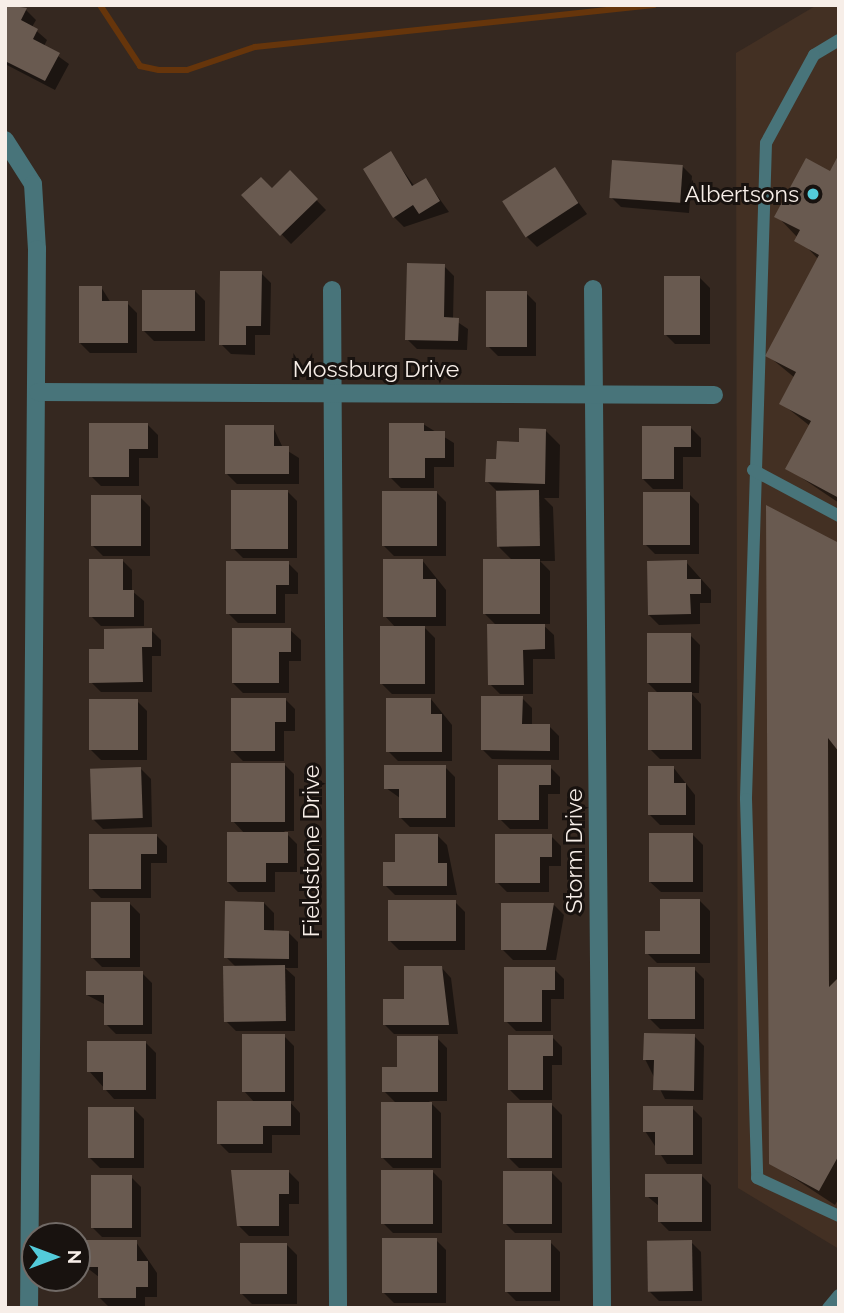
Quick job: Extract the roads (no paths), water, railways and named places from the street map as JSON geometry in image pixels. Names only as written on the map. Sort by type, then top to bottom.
[{"type":"street","points":[[5,140],[33,184],[38,392],[29,1308]]},
{"type":"street","name":"Storm Drive","points":[[593,289],[602,1308]]},
{"type":"street","name":"Fieldstone Drive","points":[[332,290],[338,1308]]},
{"type":"street","name":"Mossburg Drive","points":[[38,392],[714,395]]},
{"type":"lane","points":[[839,40],[814,55],[766,143],[752,470],[746,799],[757,1178],[839,1216]]},
{"type":"lane","points":[[752,470],[839,516]]},
{"type":"lane","points":[[828,1308],[839,1295]]},
{"type":"waterway","points":[[100,5],[140,66],[159,70],[187,70],[255,47],[654,5]]},
{"type":"place","name":"Albertsons","points":[[813,194]]}]
